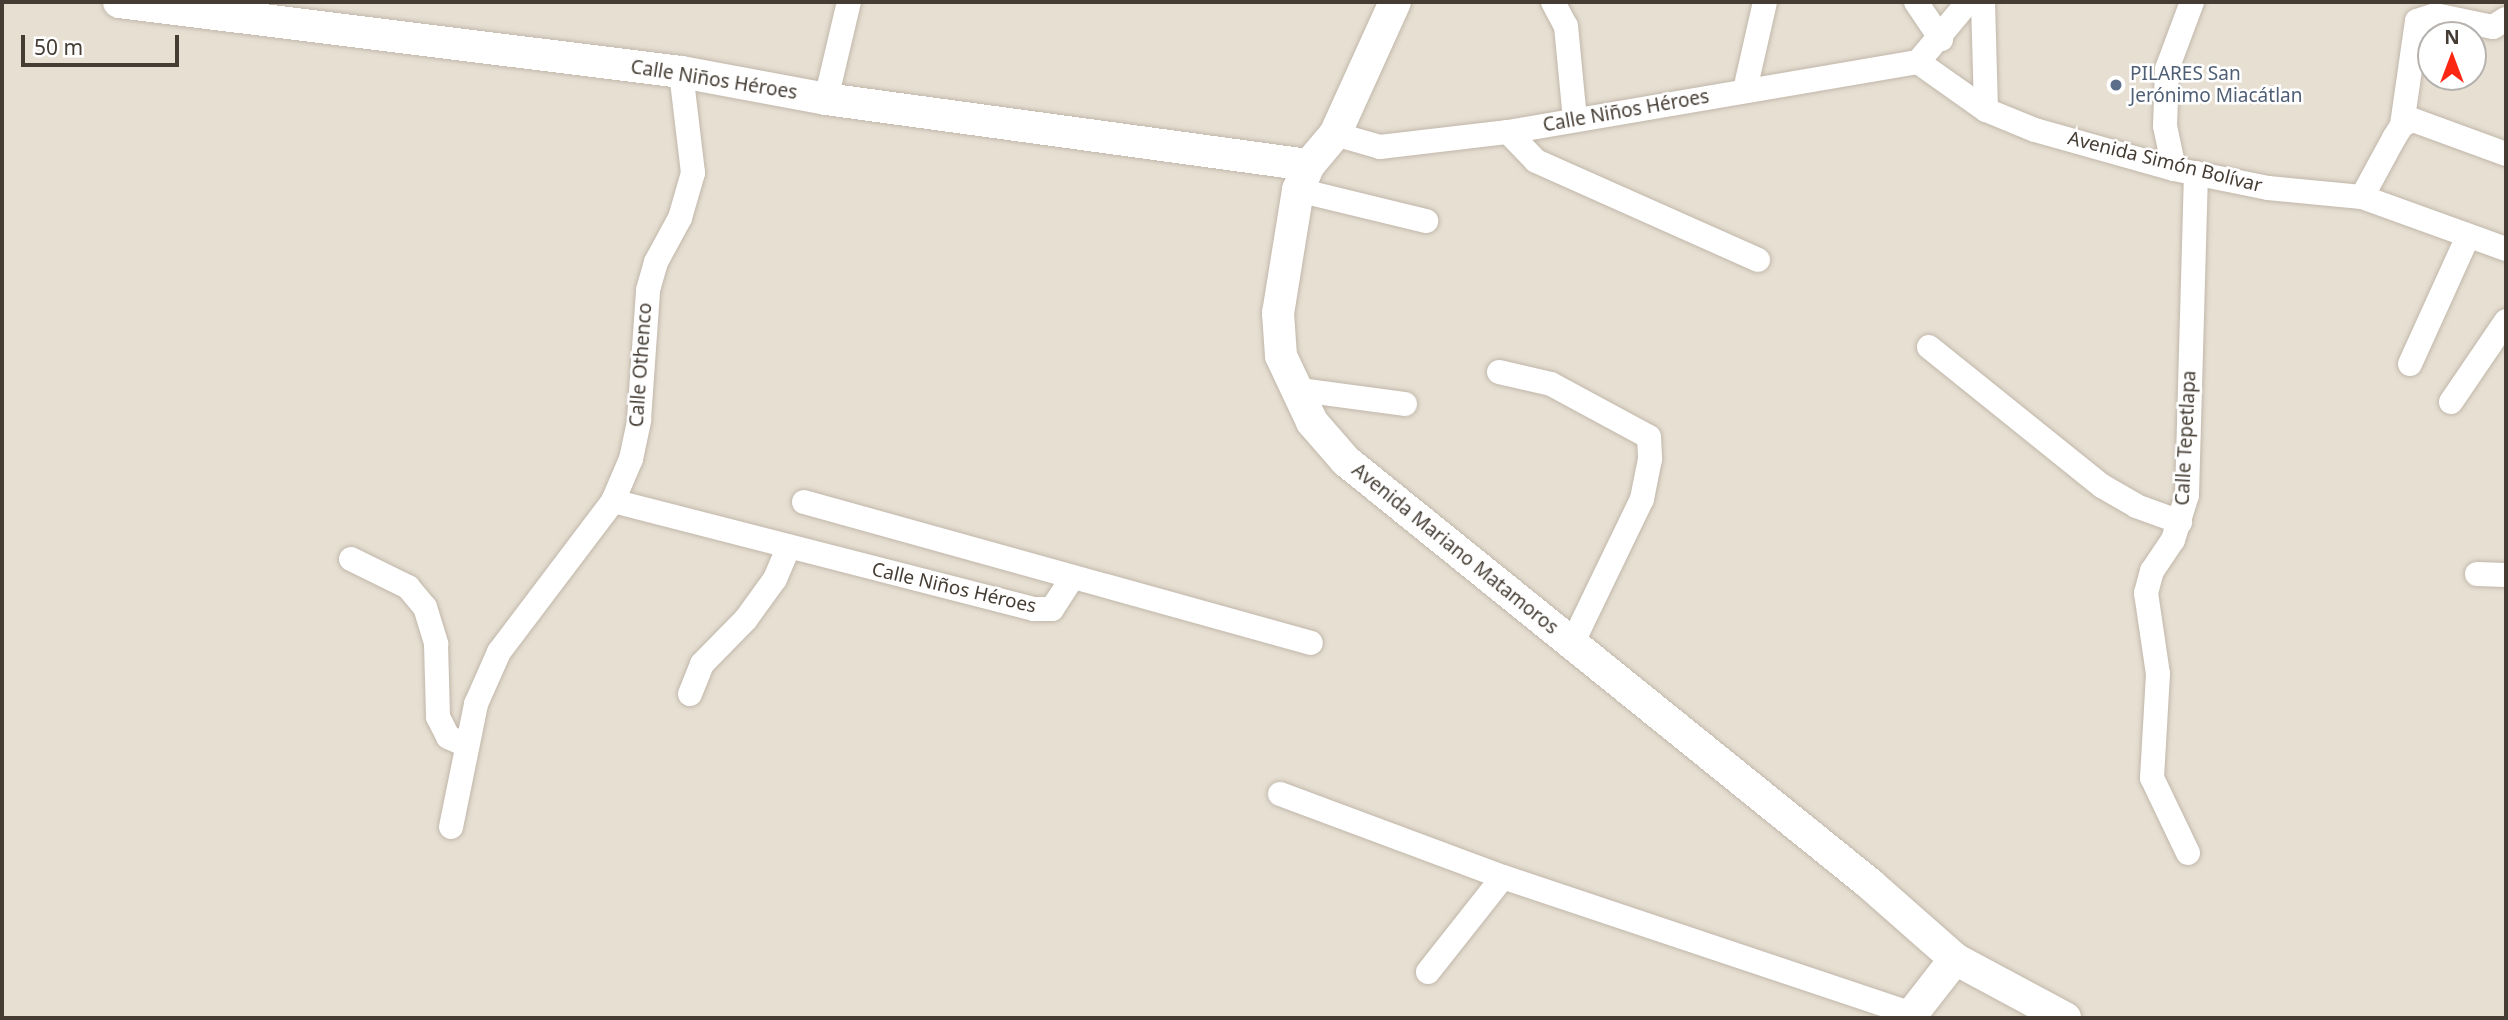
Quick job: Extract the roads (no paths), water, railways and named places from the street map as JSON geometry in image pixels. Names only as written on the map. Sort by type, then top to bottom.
[{"type":"street","name":"Calle Niños Héroes","points":[[119,2],[681,72],[826,99],[1303,178]]},
{"type":"street","points":[[826,99],[849,2]]},
{"type":"street","points":[[1395,2],[1335,134],[1303,178],[1426,221]]},
{"type":"street","points":[[1553,2],[1566,26],[1575,120]]},
{"type":"street","points":[[1745,90],[1765,2]]},
{"type":"street","points":[[1916,2],[1941,39]]},
{"type":"street","points":[[1918,62],[1941,39],[1968,2]]},
{"type":"street","points":[[1983,2],[1986,110]]},
{"type":"street","name":"Calle Tepetlapa","points":[[2188,853],[2159,797],[2150,758],[2158,674],[2146,593],[2152,571],[2180,522],[2187,495],[2185,171],[2165,126],[2167,69],[2192,2]]},
{"type":"street","points":[[2362,197],[2402,125],[2417,20],[2435,15],[2493,27],[2506,19]]},
{"type":"street","name":"Calle Niños Héroes","points":[[1335,134],[1380,147],[1508,132],[1918,62]]},
{"type":"street","name":"Avenida Simón Bolívar","points":[[1918,62],[1986,110],[2035,130],[2185,171],[2268,188],[2362,197],[2506,249]]},
{"type":"street","name":"Calle Othenco","points":[[451,827],[476,704],[499,652],[613,501],[631,459],[639,420],[648,290],[656,262],[680,218],[693,173],[681,72]]},
{"type":"street","points":[[2402,125],[2413,120],[2426,123],[2506,154]]},
{"type":"street","points":[[1508,132],[1536,160],[1758,260]]},
{"type":"street","name":"Avenida Mariano Matamoros","points":[[1303,178],[1278,313],[1281,356],[1293,389],[1312,422],[1346,461],[1955,958],[2065,1018]]},
{"type":"street","points":[[2410,365],[2468,236]]},
{"type":"street","points":[[2451,402],[2506,321]]},
{"type":"street","points":[[1929,347],[2102,486],[2136,506],[2180,522]]},
{"type":"street","points":[[1499,372],[1551,384],[1648,437],[1650,459],[1642,499],[1572,645]]},
{"type":"street","points":[[1293,389],[1405,404]]},
{"type":"street","name":"Calle Niños Héroes","points":[[613,501],[788,549],[1034,609],[1052,609],[1072,578]]},
{"type":"street","points":[[804,502],[1311,643]]},
{"type":"street","points":[[690,695],[702,664],[746,620],[775,579],[788,549]]},
{"type":"street","points":[[351,559],[408,587],[425,607],[436,644],[438,718],[447,737],[466,745]]},
{"type":"street","points":[[2477,574],[2506,575]]},
{"type":"street","points":[[1280,794],[1503,877],[1910,1016],[1955,958]]},
{"type":"street","points":[[1428,972],[1503,877]]},
{"type":"place","name":"PILARES San Jerónimo Miacátlan","points":[[2116,85]]}]
